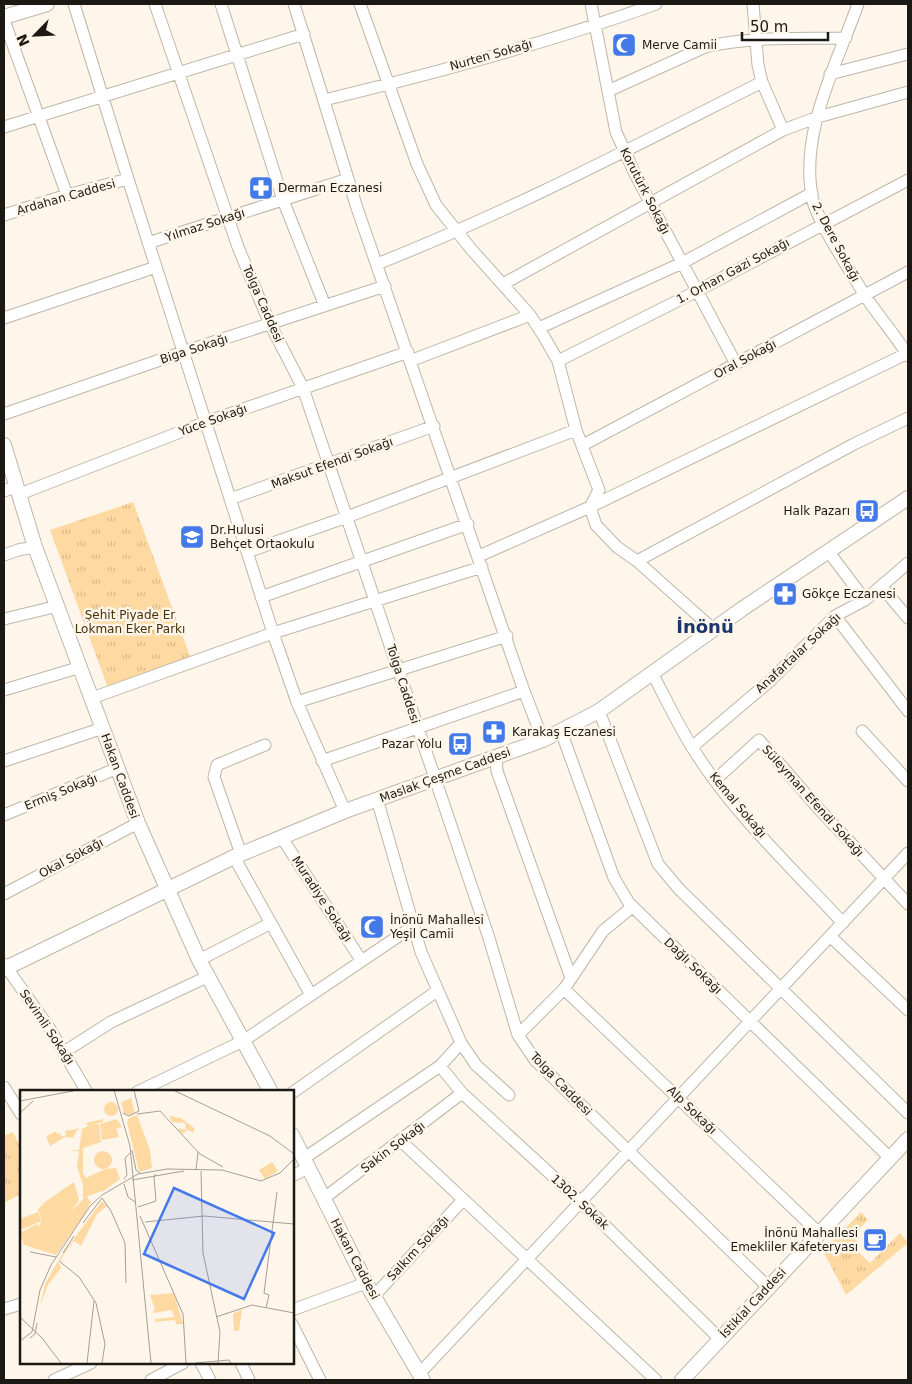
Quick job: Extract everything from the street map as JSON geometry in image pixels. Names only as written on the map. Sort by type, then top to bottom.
[{"type":"street","points":[[47,4],[4,19],[37,116],[67,194]]},
{"type":"street","points":[[74,4],[148,243],[273,633],[297,702],[345,811]]},
{"type":"street","name":"Tolga Caddesi","points":[[155,4],[228,217],[270,324],[303,388],[488,935],[518,1035],[535,1060],[768,1287]]},
{"type":"street","points":[[220,4],[283,200],[324,306]]},
{"type":"street","points":[[294,4],[348,179],[507,636],[524,691],[543,740]]},
{"type":"street","points":[[360,4],[417,164],[436,205],[457,232],[530,315],[558,361],[576,430],[599,490],[590,507],[596,525],[617,547],[637,561],[713,629]]},
{"type":"street","name":"Korutürk Sokağı","points":[[591,4],[616,132],[624,152],[736,364]]},
{"type":"street","name":"Nurten Sokağı","points":[[324,100],[389,84],[594,26],[656,4]]},
{"type":"street","points":[[753,4],[758,65],[762,82],[783,130]]},
{"type":"street","name":"2. Dere Sokağı","points":[[858,4],[830,74],[818,117],[809,169],[812,192],[814,202],[824,223],[865,296],[908,354]]},
{"type":"street","points":[[4,127],[304,34]]},
{"type":"street","points":[[608,91],[706,47],[756,40],[846,38]]},
{"type":"street","points":[[830,74],[908,54]]},
{"type":"street","points":[[377,264],[457,232],[624,152],[762,82]]},
{"type":"street","points":[[503,284],[651,205],[783,130],[818,117],[908,92]]},
{"type":"street","name":"Ardahan Caddesi","points":[[4,214],[67,194],[128,179]]},
{"type":"street","name":"Yılmaz Sokağı","points":[[148,243],[348,179]]},
{"type":"street","name":"1. Orhan Gazi Sokağı","points":[[558,361],[697,291],[908,180]]},
{"type":"street","points":[[539,328],[682,263],[812,192]]},
{"type":"street","points":[[4,318],[156,267]]},
{"type":"street","name":"Oral Sokağı","points":[[583,446],[908,272]]},
{"type":"street","name":"Biga Sokağı","points":[[4,414],[183,352],[385,286]]},
{"type":"street","name":"Yüce Sokağı","points":[[4,491],[19,490],[303,388],[409,357],[530,315]]},
{"type":"street","points":[[92,698],[273,633],[376,600],[480,561],[908,354]]},
{"type":"street","points":[[637,561],[854,444],[908,418]]},
{"type":"street","name":"Maksut Efendi Sokağı","points":[[230,499],[434,426]]},
{"type":"street","points":[[247,552],[347,517],[450,476],[576,430]]},
{"type":"street","name":"Hakan Caddesi","points":[[4,445],[35,548],[138,823],[199,960],[270,1090]]},
{"type":"street","name":"Maslak Çeşme Caddesi","points":[[5,967],[238,855],[345,811],[543,740],[561,731],[599,711],[713,629],[908,498]]},
{"type":"street","points":[[261,596],[468,524]]},
{"type":"street","points":[[4,555],[18,550],[35,548]]},
{"type":"street","points":[[828,551],[865,600]]},
{"type":"street","name":"Anafartalar Sokağı","points":[[692,747],[770,681],[835,616],[865,600],[908,563]]},
{"type":"street","points":[[881,586],[908,618]]},
{"type":"street","points":[[4,620],[58,606]]},
{"type":"street","points":[[835,616],[908,711]]},
{"type":"street","points":[[297,702],[507,636]]},
{"type":"street","points":[[4,690],[80,667]]},
{"type":"street","name":"Kemal Sokağı","points":[[652,673],[692,747],[716,780],[752,824],[843,923]]},
{"type":"street","points":[[322,761],[524,691]]},
{"type":"street","points":[[599,711],[658,864],[679,889],[908,1113]]},
{"type":"street","points":[[4,761],[103,728]]},
{"type":"street","name":"Dağlı Sokağı","points":[[561,731],[614,878],[632,907],[890,1158]]},
{"type":"street","points":[[862,731],[908,781]]},
{"type":"street","name":"Süleyman Efendi Sokağı","points":[[716,780],[759,740],[883,879],[908,904]]},
{"type":"street","points":[[265,746],[217,765],[214,776],[238,855],[271,923],[311,995]]},
{"type":"street","points":[[496,756],[497,771],[571,978]]},
{"type":"street","name":"Ermiş Sokağı","points":[[4,815],[118,768]]},
{"type":"street","points":[[377,800],[412,927],[437,991],[461,1043],[476,1065],[509,1095]]},
{"type":"street","name":"Okal Sokağı","points":[[4,894],[138,823]]},
{"type":"street","name":"Muradiye Sokağı","points":[[282,838],[361,960]]},
{"type":"street","points":[[421,1377],[628,1150],[782,990],[908,853]]},
{"type":"street","points":[[518,1035],[564,989],[603,931],[632,907]]},
{"type":"street","points":[[199,960],[271,923]]},
{"type":"street","points":[[141,1090],[243,1041],[412,927]]},
{"type":"street","points":[[831,937],[908,1010]]},
{"type":"street","name":"Sevimli Sokağı","points":[[5,967],[64,1052],[86,1090]]},
{"type":"street","points":[[64,1052],[111,1022],[209,976]]},
{"type":"street","name":"Alp Sokağı","points":[[564,989],[819,1233]]},
{"type":"street","points":[[294,1093],[437,991]]},
{"type":"street","points":[[294,1174],[440,1066],[461,1043]]},
{"type":"street","name":"1302. Sokak","points":[[440,1066],[462,1093],[581,1202],[720,1339]]},
{"type":"street","points":[[4,1088],[8,1100],[20,1113]]},
{"type":"street","name":"Sakin Sokağı","points":[[323,1199],[462,1093]]},
{"type":"street","name":"Hakan Caddesi","points":[[294,1139],[366,1282],[421,1377]]},
{"type":"street","name":"İstiklal Caddesi","points":[[682,1380],[908,1139]]},
{"type":"street","points":[[401,1141],[656,1380]]},
{"type":"street","name":"Salkım Sokağı","points":[[374,1296],[462,1200]]},
{"type":"street","points":[[294,1309],[366,1282]]},
{"type":"street","points":[[4,1309],[20,1304]]},
{"type":"street","points":[[294,1328],[320,1380]]},
{"type":"street","points":[[54,1380],[89,1364]]},
{"type":"street","points":[[151,1380],[180,1364]]},
{"type":"street","points":[[202,1364],[210,1380]]},
{"type":"street","points":[[241,1364],[248,1380]]},
{"type":"green space","name":"Şehit Piyade Er Lokman Eker Parkı","points":[[133,502],[190,656],[109,691],[50,530]]},
{"type":"green space","points":[[13,1132],[20,1147],[20,1195],[4,1203],[4,1136]]},
{"type":"green space","points":[[861,1212],[868,1220],[852,1236],[860,1244],[855,1249],[870,1263],[900,1233],[908,1243],[846,1295],[823,1251]]},
{"type":"place","name":"Merve Camii","points":[[624,45]]},
{"type":"place","name":"Derman Eczanesi","points":[[261,188]]},
{"type":"place","name":"Halk Pazarı","points":[[867,511]]},
{"type":"place","name":"Dr.Hulusi Behçet Ortaokulu","points":[[192,537]]},
{"type":"place","name":"Gökçe Eczanesi","points":[[785,594]]},
{"type":"place","name":"Karakaş Eczanesi","points":[[494,732]]},
{"type":"place","name":"Pazar Yolu","points":[[460,744]]},
{"type":"place","name":"İnönü Mahallesi Yeşil Camii","points":[[372,927]]},
{"type":"place","name":"İnönü Mahallesi Emekliler Kafeteryası","points":[[875,1240]]},
{"type":"district","name":"İnönü","points":[[705,626]]}]
